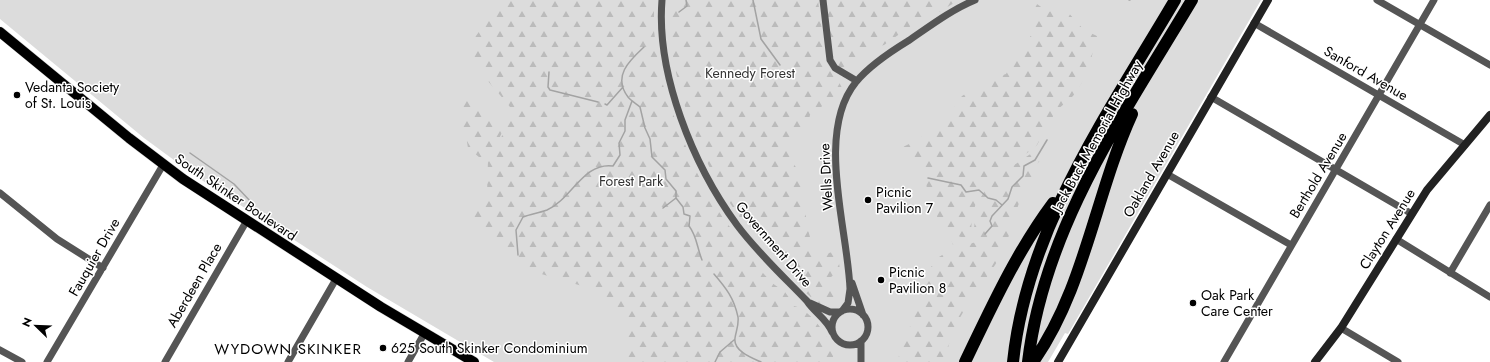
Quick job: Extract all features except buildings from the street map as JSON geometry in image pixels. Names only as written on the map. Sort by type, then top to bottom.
[{"type":"highway","name":"Jack Buck Memorial Highway","points":[[1013,362],[1021,315],[1038,253],[1053,214],[1072,176],[1175,0]]},
{"type":"highway","name":"Jack Buck Memorial Highway","points":[[1028,362],[1035,321],[1046,279],[1068,220],[1096,163],[1192,0]]},
{"type":"highway","points":[[1034,362],[1055,326],[1072,288],[1121,139],[1152,74],[1160,53]]},
{"type":"highway","points":[[965,362],[1031,236],[1041,219],[1072,176]]},
{"type":"main road","name":"South Skinker Boulevard","points":[[0,32],[162,165],[246,222],[336,279],[424,334],[474,362]]},
{"type":"street","name":"Government Drive","points":[[662,0],[662,44],[670,83],[684,124],[711,185],[737,225],[807,301],[816,313],[828,322],[832,332]]},
{"type":"street","points":[[823,0],[830,60],[835,68],[857,81]]},
{"type":"street","name":"Wells Drive","points":[[841,312],[846,307],[849,300],[849,275],[839,198],[836,135],[841,108],[857,81],[896,49],[949,14],[976,0]]},
{"type":"street","name":"Oakland Avenue","points":[[1058,362],[1268,0]]},
{"type":"street","points":[[1376,0],[1490,65]]},
{"type":"street","name":"Berthold Avenue","points":[[1224,362],[1291,245],[1380,96],[1434,0]]},
{"type":"street","name":"Sanford Avenue","points":[[1254,23],[1465,145]]},
{"type":"street","points":[[1212,97],[1412,214]]},
{"type":"street","name":"Clayton Avenue","points":[[1315,362],[1341,328],[1434,181],[1490,115]]},
{"type":"street","name":"Fauquier Drive","points":[[47,362],[162,165]]},
{"type":"street","points":[[1167,174],[1291,245]]},
{"type":"street","points":[[0,193],[57,239],[103,268]]},
{"type":"street","points":[[1450,273],[1490,205]]},
{"type":"street","name":"Aberdeen Place","points":[[165,362],[246,222]]},
{"type":"street","points":[[1396,239],[1490,298]]},
{"type":"street","name":"Wells Drive","points":[[849,275],[864,316]]},
{"type":"street","points":[[288,362],[336,279]]},
{"type":"street","name":"Government Drive","points":[[807,301],[826,310],[841,312]]},
{"type":"street","points":[[852,310],[864,316],[868,326],[867,332],[861,341],[853,345],[844,344],[836,340],[832,332],[832,323],[841,312],[852,310]]},
{"type":"street","points":[[1341,328],[1398,362]]},
{"type":"street","points":[[408,362],[424,334]]},
{"type":"street","points":[[861,341],[861,362]]},
{"type":"street","points":[[0,350],[22,362]]},
{"type":"green space","name":"Forest Park","points":[[0,0],[1261,0],[1068,334],[1065,333],[1048,362],[494,362],[367,287],[197,177],[144,138],[0,19]]},
{"type":"green space","name":"Kennedy Forest","points":[[501,0],[654,0],[654,31],[659,69],[666,96],[694,167],[710,198],[725,221],[753,255],[763,273],[772,283],[785,292],[792,302],[790,303],[791,306],[796,306],[802,309],[823,331],[830,343],[834,362],[625,362],[626,325],[621,310],[589,288],[538,273],[506,255],[484,236],[470,218],[482,204],[487,194],[488,159],[505,131],[507,113],[510,107],[489,83],[476,64],[473,55],[473,45],[476,36],[493,14]]},
{"type":"green space","name":"Kennedy Forest","points":[[670,0],[818,0],[826,62],[832,71],[840,75],[838,80],[842,88],[836,96],[826,99],[819,111],[810,115],[808,124],[795,137],[792,156],[802,183],[807,223],[812,243],[823,255],[832,252],[834,248],[837,249],[840,270],[831,277],[837,295],[836,305],[824,308],[806,293],[808,291],[776,255],[756,237],[737,214],[720,187],[692,126],[681,93],[674,61],[670,29]]},
{"type":"green space","name":"Kennedy Forest","points":[[837,0],[959,0],[931,17],[915,23],[884,45],[866,50],[860,57],[847,66],[839,68],[833,56],[827,10]]},
{"type":"green space","points":[[1037,4],[1048,12],[1057,9],[1066,10],[1084,30],[1097,36],[1090,63],[1081,84],[1073,96],[1056,111],[1037,145],[1003,169],[979,193],[972,216],[971,233],[966,238],[959,236],[947,229],[937,217],[931,203],[923,175],[903,147],[935,127],[946,124],[961,97],[981,89],[984,81],[1006,74],[1021,47],[1033,33],[1036,17],[1034,5]]},
{"type":"green space","points":[[463,99],[469,102],[487,118],[497,123],[504,124],[499,139],[485,162],[468,148],[466,136],[461,133],[459,101]]},
{"type":"green space","points":[[1037,149],[1043,151],[1040,161],[1033,167],[1033,176],[1022,194],[1014,218],[991,235],[982,239],[953,245],[950,236],[962,240],[971,238],[974,230],[978,204],[988,186],[1003,173]]},
{"type":"green space","points":[[1012,223],[1008,238],[995,265],[969,303],[952,334],[943,362],[898,362],[900,348],[913,320],[917,304],[926,295],[927,272],[939,257],[955,247],[990,239]]},
{"type":"waterway","points":[[679,12],[687,6],[686,0]]},
{"type":"waterway","points":[[753,0],[761,39],[780,65]]},
{"type":"waterway","points":[[644,47],[633,57],[625,69],[622,75],[622,82],[629,98],[640,107],[645,128],[650,139],[652,157],[665,170],[666,179],[676,191],[676,198],[683,207],[684,214],[690,216],[689,226],[692,230],[702,260]]},
{"type":"waterway","points":[[549,72],[548,87],[550,90],[598,102]]},
{"type":"waterway","points":[[605,104],[607,105],[623,87]]},
{"type":"waterway","points":[[518,255],[516,230],[523,217],[547,210],[556,205],[578,182],[594,170],[603,166],[613,166],[620,155],[619,143],[625,131],[625,120],[632,101]]},
{"type":"waterway","points":[[985,234],[992,226],[990,221],[992,216],[1008,199],[1012,187],[1023,176],[1024,166],[1035,160],[1047,140]]},
{"type":"waterway","points":[[190,153],[234,184],[252,203]]},
{"type":"waterway","points":[[928,178],[961,185],[966,192],[979,190],[988,198],[996,200],[1002,205]]},
{"type":"waterway","points":[[663,208],[676,198]]},
{"type":"waterway","points":[[714,274],[729,294],[736,310],[738,323],[735,343],[737,347],[744,353],[761,362]]},
{"type":"waterway","points":[[715,362],[720,352],[734,340]]},
{"type":"place","name":"Vedanta Society of St. Louis","points":[[17,95]]},
{"type":"place","name":"Picnic Pavilion 7","points":[[868,200]]},
{"type":"place","name":"Picnic Pavilion 8","points":[[881,280]]},
{"type":"place","name":"Oak Park Care Center","points":[[1193,303]]},
{"type":"place","name":"625 South Skinker Condominium","points":[[383,348]]},
{"type":"district","name":"WYDOWN SKINKER","points":[[288,349]]}]
